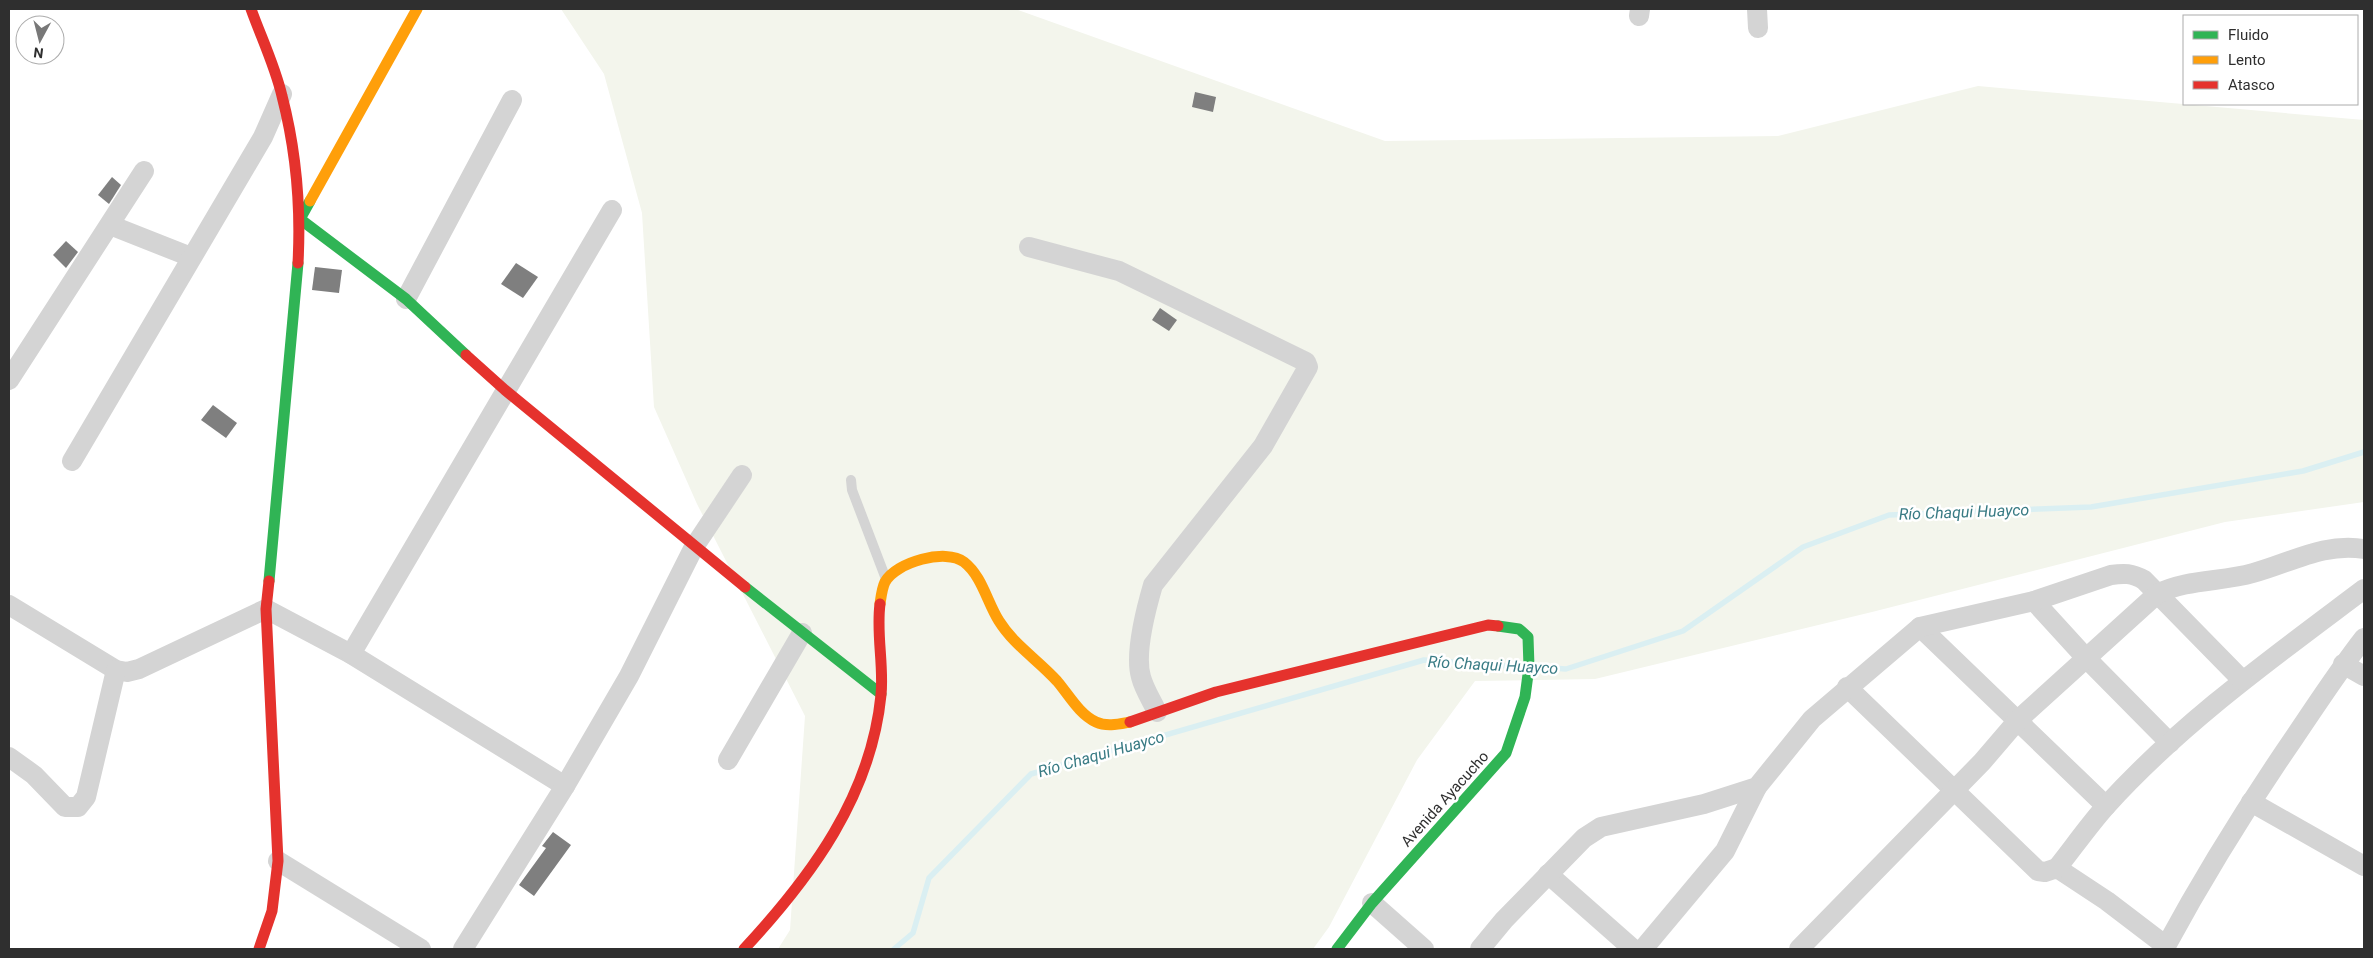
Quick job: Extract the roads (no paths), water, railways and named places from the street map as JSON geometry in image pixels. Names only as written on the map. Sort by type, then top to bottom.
[{"type":"street","points":[[251,9],[282,94],[291,137],[300,219],[297,283],[266,609],[278,861],[272,911],[259,949]]},
{"type":"street","points":[[300,219],[418,9]]},
{"type":"street","points":[[72,462],[263,137],[282,94]]},
{"type":"street","points":[[406,299],[512,100]]},
{"type":"street","points":[[9,380],[144,171]]},
{"type":"street","points":[[351,654],[612,210]]},
{"type":"street","points":[[300,219],[406,299],[505,390],[694,546],[881,694]]},
{"type":"street","points":[[110,225],[191,257]]},
{"type":"street","points":[[744,949],[813,866],[852,804],[870,755],[881,694],[880,612],[882,592],[886,580],[894,573],[937,554],[951,555],[962,560],[972,571],[999,622],[1019,647],[1055,680],[1087,716],[1100,723],[1115,724],[1128,723],[1157,712],[1141,678],[1139,668],[1147,604],[1153,585],[1263,446],[1308,367],[1306,362],[1119,271],[1029,247]]},
{"type":"street","points":[[463,949],[565,786],[630,676],[694,546],[742,476]]},
{"type":"street","points":[[1799,949],[1982,762],[2018,720],[2157,594],[2170,588],[2252,574],[2322,550],[2341,548],[2364,549]]},
{"type":"street","points":[[1643,949],[1725,850],[1757,787],[1812,719],[1847,687],[1920,627],[2034,601],[2123,573],[2135,575],[2144,580],[2242,680]]},
{"type":"street","points":[[1847,687],[2038,870],[2045,872],[2057,868],[2106,806],[2170,743],[2242,680],[2364,589]]},
{"type":"street","points":[[2034,601],[2086,658],[2170,743]]},
{"type":"street","points":[[9,605],[116,670],[127,672],[139,670],[266,609]]},
{"type":"street","points":[[266,609],[351,654],[565,786]]},
{"type":"street","name":"Avenida Ayacucho","points":[[1157,712],[1216,690],[1285,676],[1488,625],[1519,629],[1528,637],[1530,648],[1526,690],[1519,723],[1506,753],[1372,903],[1337,949]]},
{"type":"street","points":[[1920,627],[2106,806]]},
{"type":"street","points":[[728,760],[802,633]]},
{"type":"street","points":[[2057,868],[2107,901],[2165,948],[2201,882],[2250,802],[2343,664],[2364,638]]},
{"type":"street","points":[[2343,664],[2364,676]]},
{"type":"street","points":[[9,757],[34,775],[65,807],[78,808],[86,798],[116,670]]},
{"type":"street","points":[[1480,949],[1548,874],[1584,838],[1601,827],[1704,804],[1757,787]]},
{"type":"street","points":[[2250,802],[2364,866]]},
{"type":"street","points":[[278,861],[421,949]]},
{"type":"street","points":[[1548,874],[1634,949]]},
{"type":"street","points":[[1372,903],[1424,949]]},
{"type":"lane","points":[[851,480],[852,490],[886,580]]},
{"type":"waterway","name":"Río Chaqui Huayco","points":[[1536,667],[1566,669],[1683,631],[1803,547],[1889,515],[2091,507],[2303,471],[2364,452]]},
{"type":"waterway","name":"Río Chaqui Huayco","points":[[894,949],[913,933],[929,878],[1031,774],[1424,660],[1522,667]]}]
